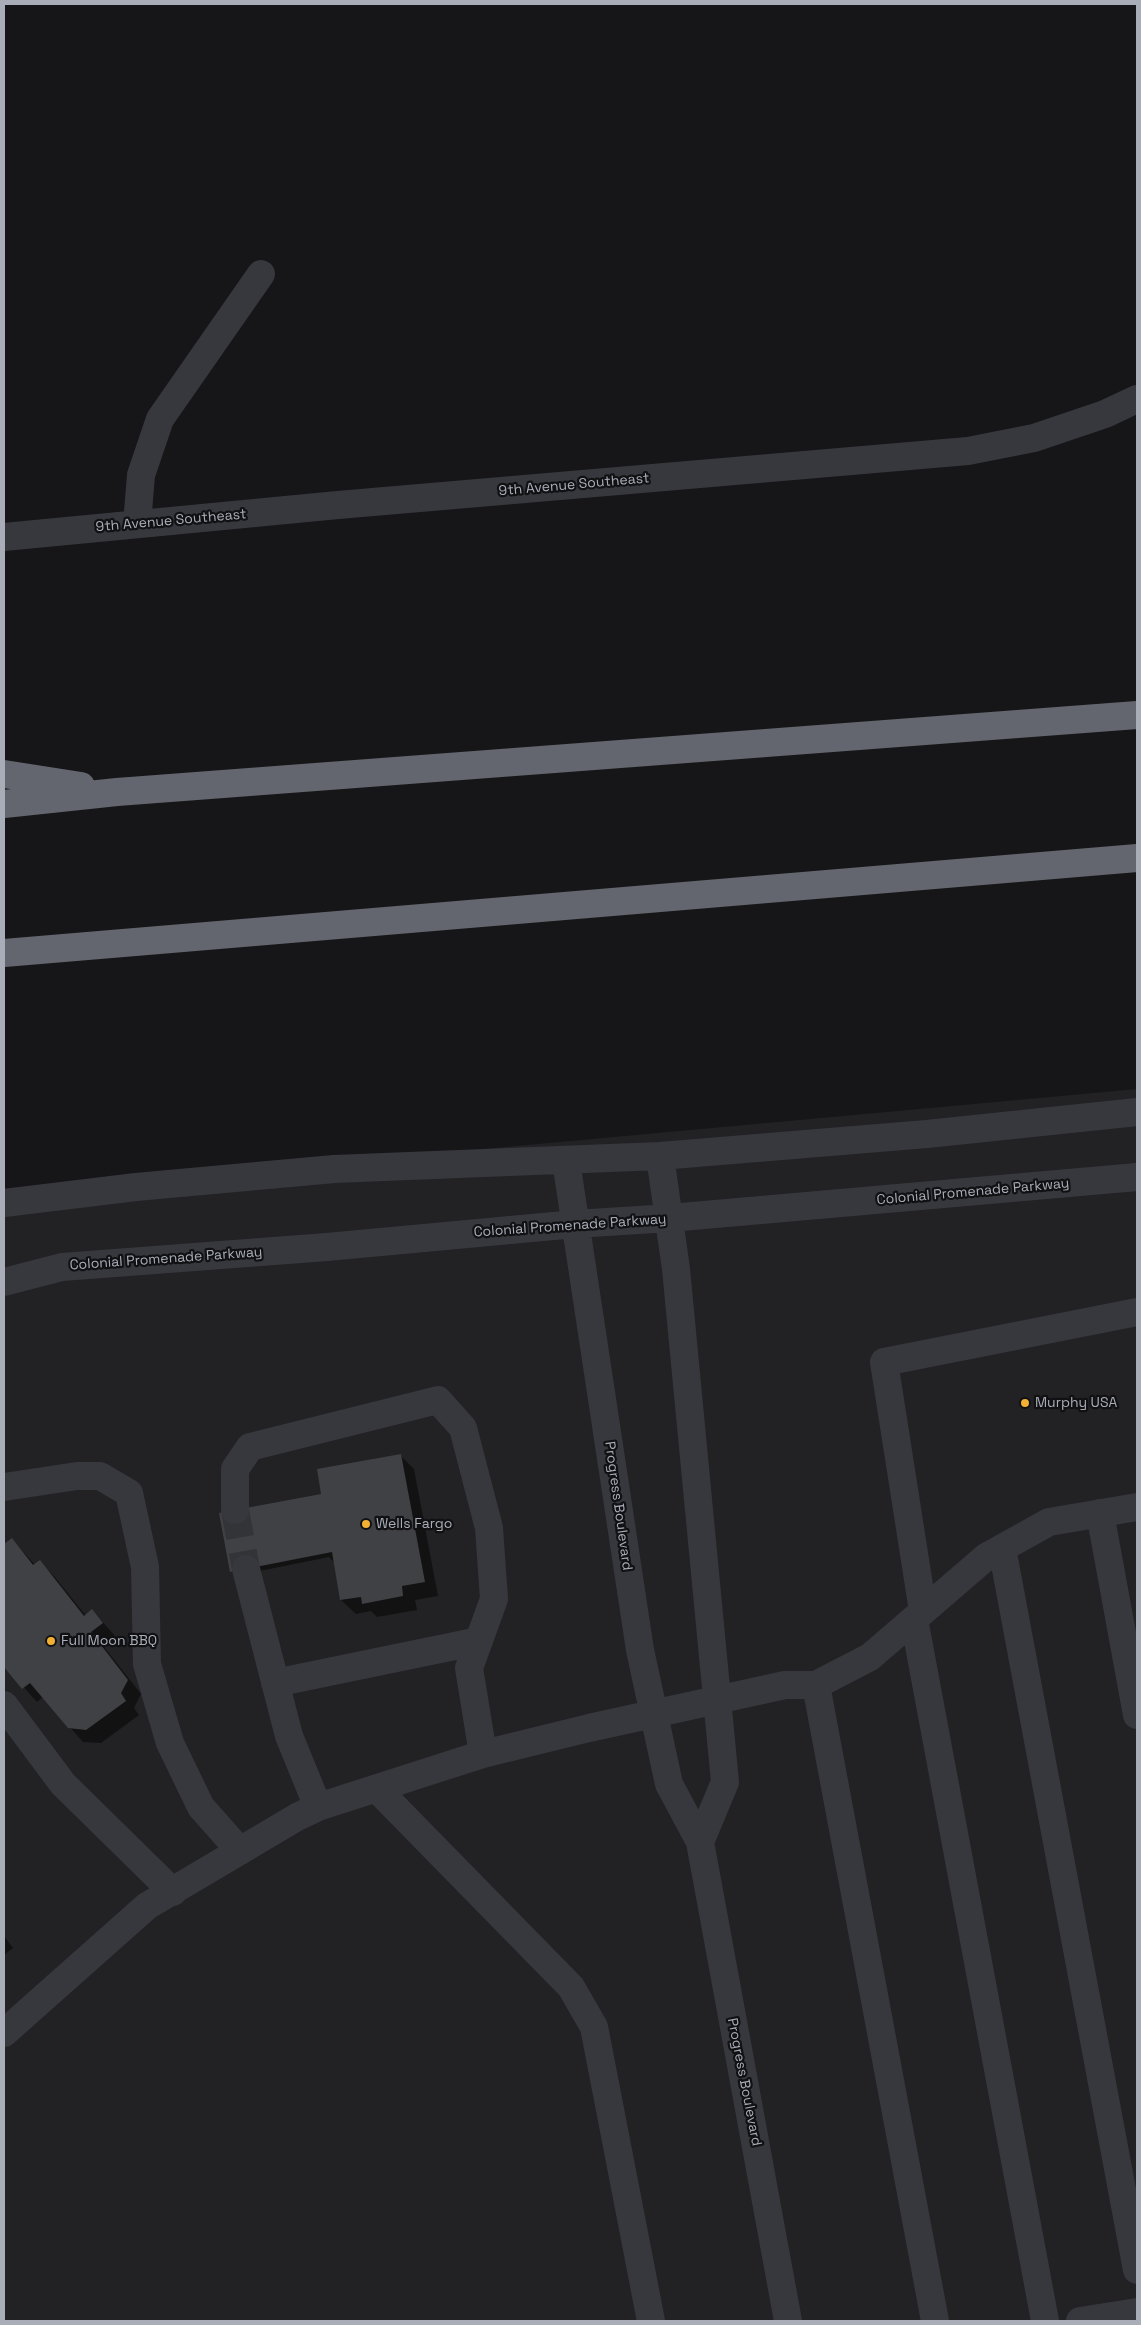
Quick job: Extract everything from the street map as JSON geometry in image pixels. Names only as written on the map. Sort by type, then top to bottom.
[{"type":"highway","points":[[4,804],[117,792],[1137,715]]},
{"type":"highway","points":[[4,774],[117,792]]},
{"type":"highway","points":[[4,953],[1137,858]]},
{"type":"street","points":[[137,524],[141,475],[160,419],[261,274]]},
{"type":"street","name":"9th Avenue Southeast","points":[[4,537],[968,451],[1034,438],[1105,414],[1137,399]]},
{"type":"street","points":[[4,1203],[126,1188],[334,1169],[660,1156],[927,1134],[1137,1112]]},
{"type":"street","points":[[660,1156],[670,1218],[725,1782],[700,1842]]},
{"type":"street","name":"Progress Boulevard","points":[[566,1161],[640,1650],[669,1784],[700,1842],[788,2321]]},
{"type":"street","name":"Colonial Promenade Parkway","points":[[4,1282],[62,1267],[327,1247],[575,1224],[670,1218],[1137,1178]]},
{"type":"street","points":[[1045,2321],[918,1615],[884,1362],[1137,1312]]},
{"type":"street","points":[[235,1510],[235,1469],[250,1447],[438,1400],[463,1428],[489,1528],[494,1599],[469,1668],[483,1754]]},
{"type":"street","points":[[4,1486],[78,1476],[100,1476],[129,1492],[145,1567],[147,1664],[170,1743],[201,1807],[240,1851]]},
{"type":"street","points":[[4,2033],[147,1906],[318,1807],[483,1754],[718,1700],[785,1686],[816,1684],[870,1657],[986,1557],[1049,1522],[1137,1507]]},
{"type":"street","points":[[1100,1513],[1137,1715]]},
{"type":"street","points":[[1002,1548],[1137,2270]]},
{"type":"street","points":[[246,1569],[289,1736],[318,1807]]},
{"type":"street","points":[[275,1684],[479,1641]]},
{"type":"street","points":[[816,1684],[935,2321]]},
{"type":"street","points":[[4,1705],[63,1784],[173,1892]]},
{"type":"street","points":[[377,1789],[571,1987],[594,2027],[651,2321]]},
{"type":"street","points":[[1080,2321],[1137,2312]]},
{"type":"shaded area","points":[[1137,1089],[1137,2321],[4,2321],[4,1193]]},
{"type":"building","name":"Wells Fargo","points":[[401,1454],[425,1582],[402,1586],[403,1596],[362,1604],[361,1597],[340,1600],[332,1552],[230,1572],[219,1513],[321,1494],[317,1469]]},
{"type":"building","name":"Full Moon BBQ","points":[[12,1538],[33,1565],[40,1560],[84,1616],[92,1609],[103,1623],[91,1632],[128,1680],[121,1693],[126,1701],[86,1730],[68,1728],[30,1683],[22,1689],[4,1667],[4,1544]]},
{"type":"tunnel","points":[[235,1510],[246,1569]]},
{"type":"place","name":"Murphy USA","points":[[1025,1403]]},
{"type":"place","name":"Wells Fargo","points":[[366,1524]]},
{"type":"place","name":"Full Moon BBQ","points":[[51,1641]]}]
